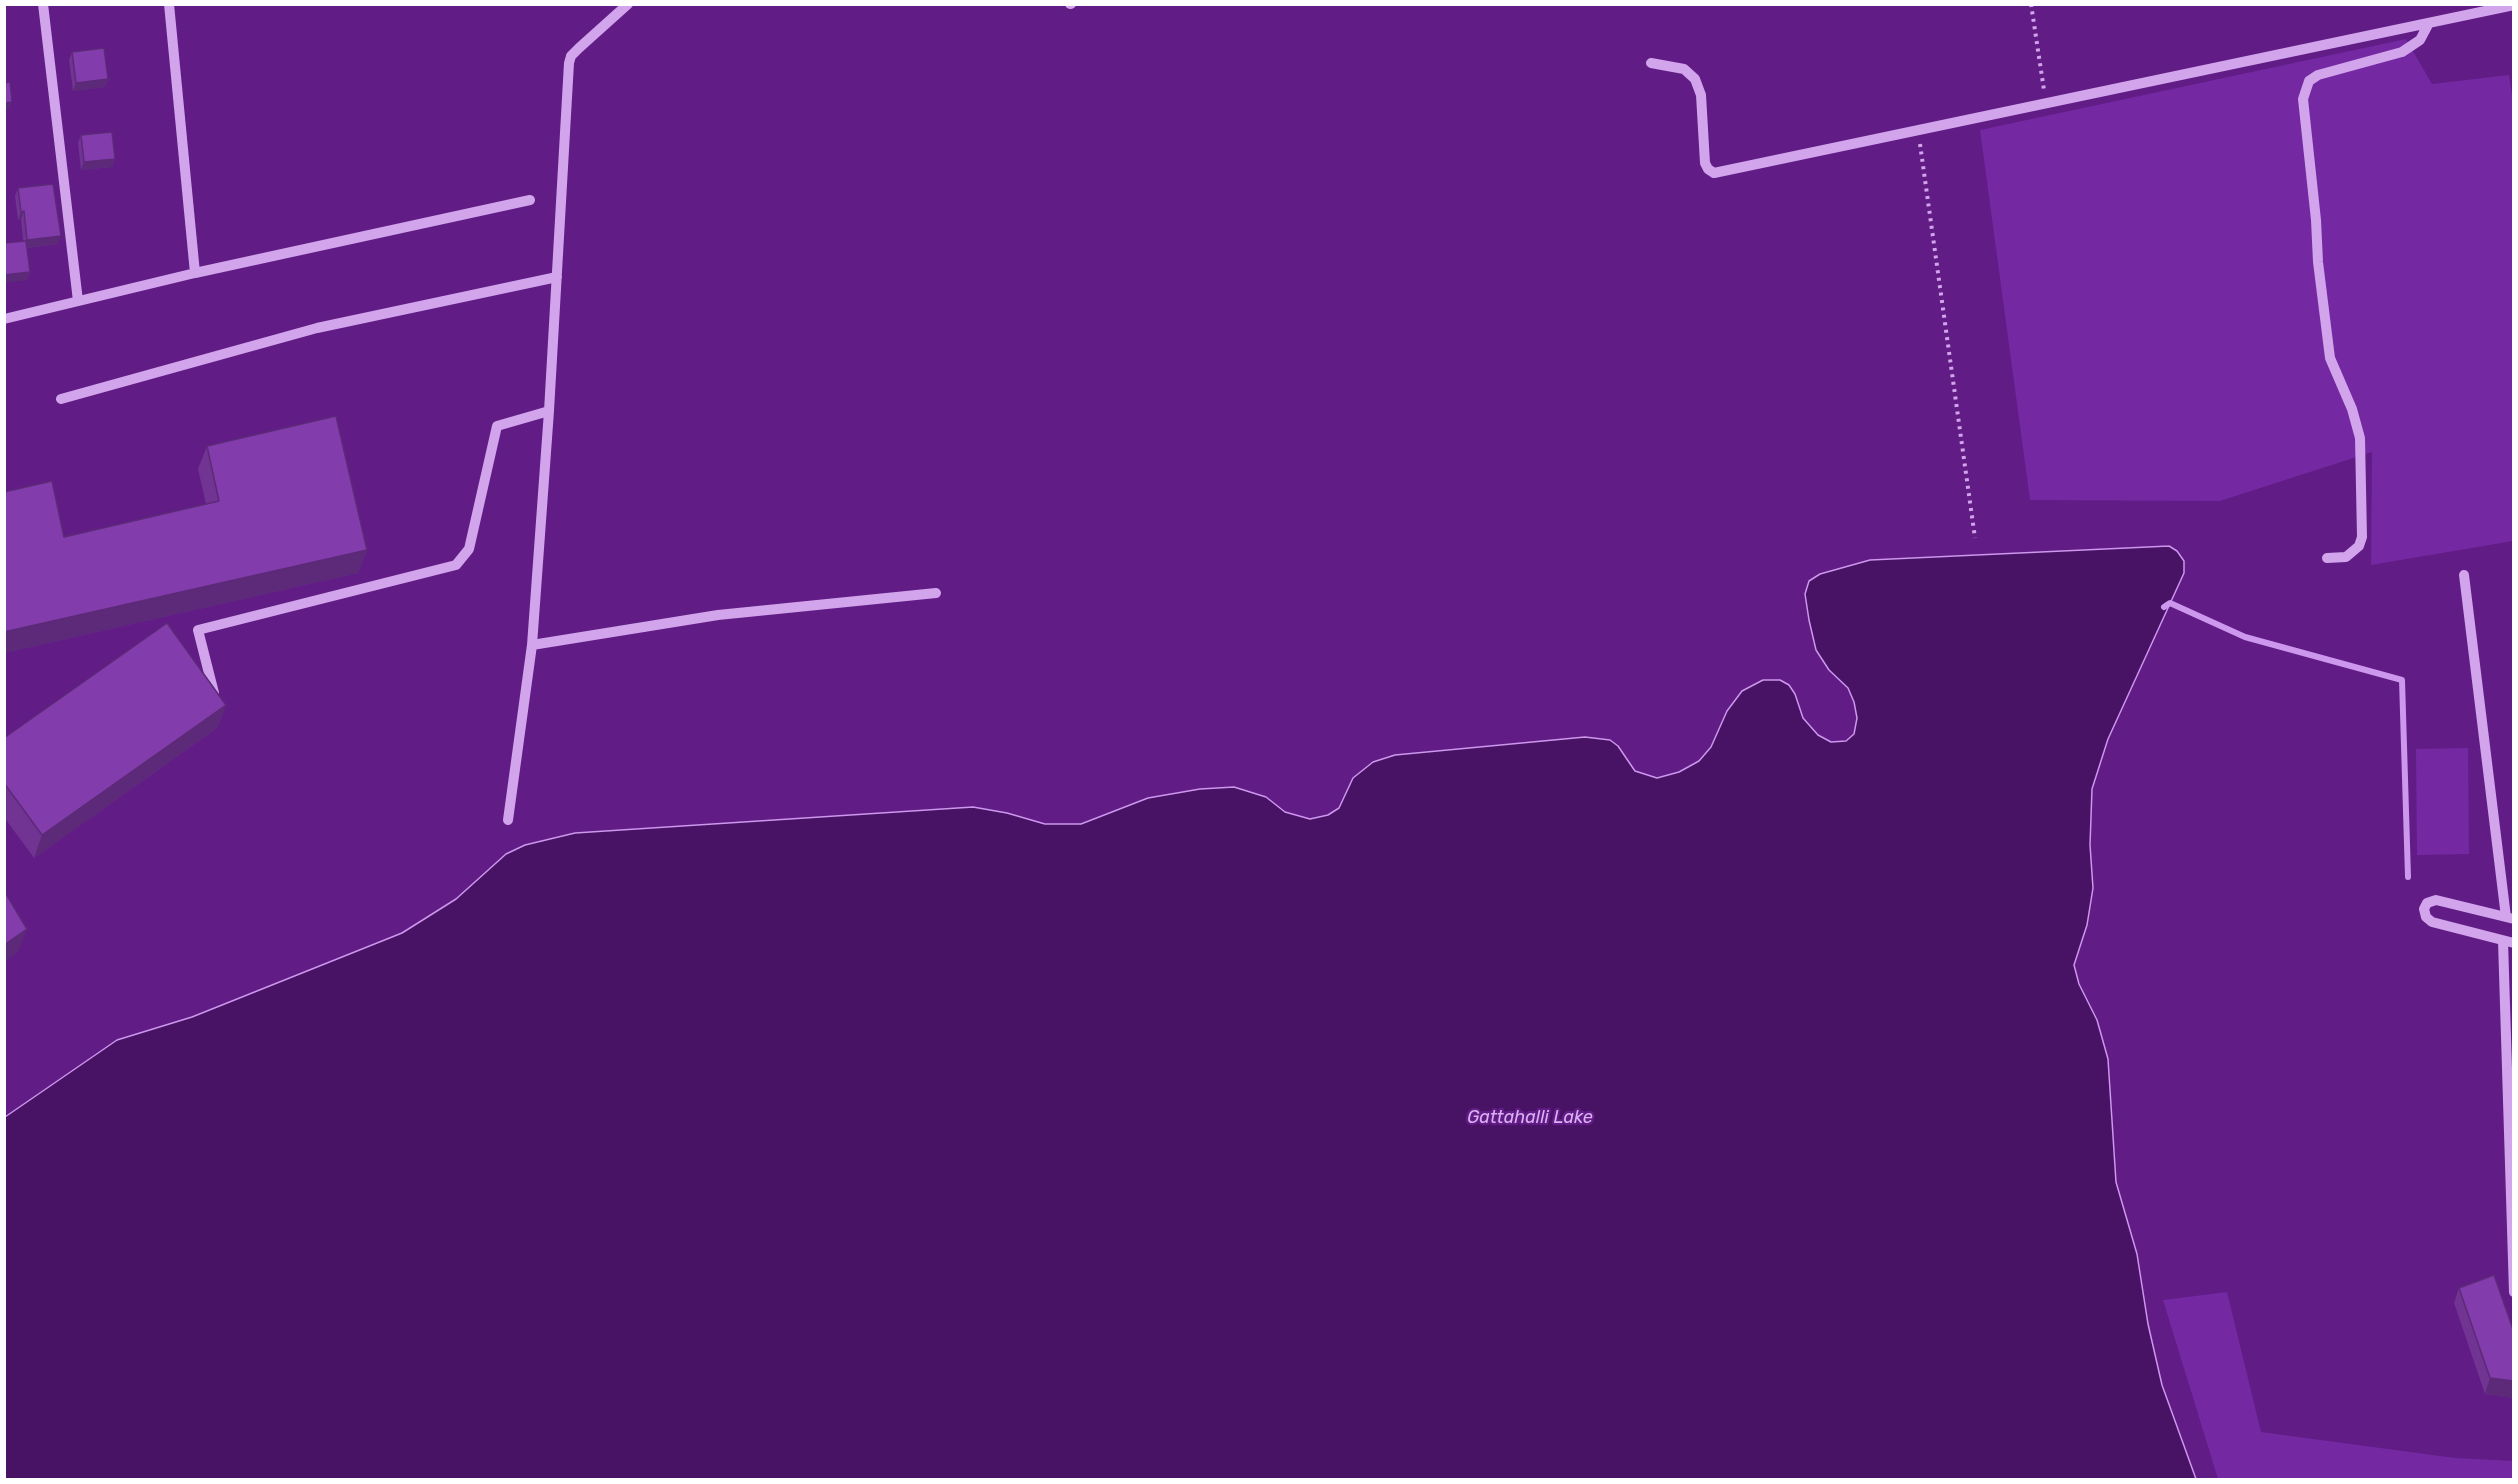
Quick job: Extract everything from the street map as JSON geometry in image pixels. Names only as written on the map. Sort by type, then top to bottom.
[{"type":"street","points":[[43,4],[78,301]]},
{"type":"street","points":[[169,4],[195,273]]},
{"type":"street","points":[[508,820],[532,645],[549,411],[569,63],[571,56],[579,48],[628,4]]},
{"type":"street","points":[[1651,63],[1684,69],[1695,79],[1701,95],[1705,163],[1714,173],[2514,5]]},
{"type":"street","points":[[2327,558],[2346,556],[2360,546],[2362,537],[2360,438],[2352,409],[2330,358],[2303,99],[2309,81],[2318,75],[2402,52],[2420,40],[2429,23]]},
{"type":"street","points":[[4,319],[195,273],[530,200]]},
{"type":"street","points":[[62,399],[317,328],[557,277]]},
{"type":"street","points":[[214,693],[198,630],[456,565],[469,549],[497,426],[549,411]]},
{"type":"street","points":[[2464,575],[2510,918],[2436,900],[2427,903],[2424,909],[2426,917],[2432,922],[2508,942],[2514,1292]]},
{"type":"street","points":[[532,645],[718,615],[936,592]]},
{"type":"path","points":[[2031,4],[2046,105]]},
{"type":"path","points":[[1919,131],[1975,538]]},
{"type":"shaded area","points":[[2406,39],[2432,84],[2509,75],[2514,108],[2513,541],[2371,565],[2372,452],[2220,501],[2030,500],[1980,130]]},
{"type":"shaded area","points":[[2468,748],[2469,854],[2417,855],[2416,749]]},
{"type":"shaded area","points":[[2227,1292],[2261,1432],[2455,1458],[2513,1461],[2513,1479],[2218,1479],[2163,1300]]},
{"type":"water","name":"Gattahalli Lake","points":[[2169,546],[2177,551],[2184,561],[2184,573],[2108,739],[2092,789],[2090,845],[2093,888],[2087,925],[2074,965],[2079,984],[2097,1020],[2108,1059],[2116,1182],[2137,1254],[2148,1324],[2162,1385],[2196,1479],[5,1479],[5,1117],[117,1040],[192,1017],[402,933],[456,899],[506,854],[525,845],[575,833],[973,807],[1007,813],[1045,824],[1081,824],[1148,798],[1200,789],[1234,787],[1266,797],[1285,812],[1310,819],[1328,815],[1339,808],[1353,778],[1373,762],[1395,755],[1585,737],[1610,740],[1618,746],[1635,771],[1657,778],[1679,772],[1699,761],[1711,747],[1727,711],[1742,691],[1763,680],[1780,680],[1789,685],[1795,694],[1803,718],[1818,735],[1831,742],[1846,741],[1854,734],[1857,718],[1854,702],[1848,688],[1829,670],[1816,650],[1809,620],[1805,594],[1809,581],[1820,574],[1870,560]]},
{"type":"building","points":[[104,48],[108,79],[76,83],[72,52]]},
{"type":"building","points":[[10,82],[12,102],[4,103],[4,83]]},
{"type":"building","points":[[112,132],[115,159],[84,162],[81,135]]},
{"type":"building","points":[[53,184],[61,236],[27,240],[24,211],[21,212],[18,188]]},
{"type":"building","points":[[26,241],[30,272],[4,275],[4,243]]},
{"type":"building","points":[[336,416],[367,550],[4,632],[4,492],[52,481],[64,537],[219,501],[207,446]]},
{"type":"building","points":[[167,623],[226,705],[42,835],[4,783],[4,738]]},
{"type":"building","points":[[6,894],[27,929],[4,945],[4,895]]},
{"type":"building","points":[[2494,1275],[2514,1329],[2514,1381],[2490,1378],[2459,1288]]},
{"type":"waterway","points":[[2164,607],[2170,603],[2245,637],[2402,680],[2408,877]]}]
